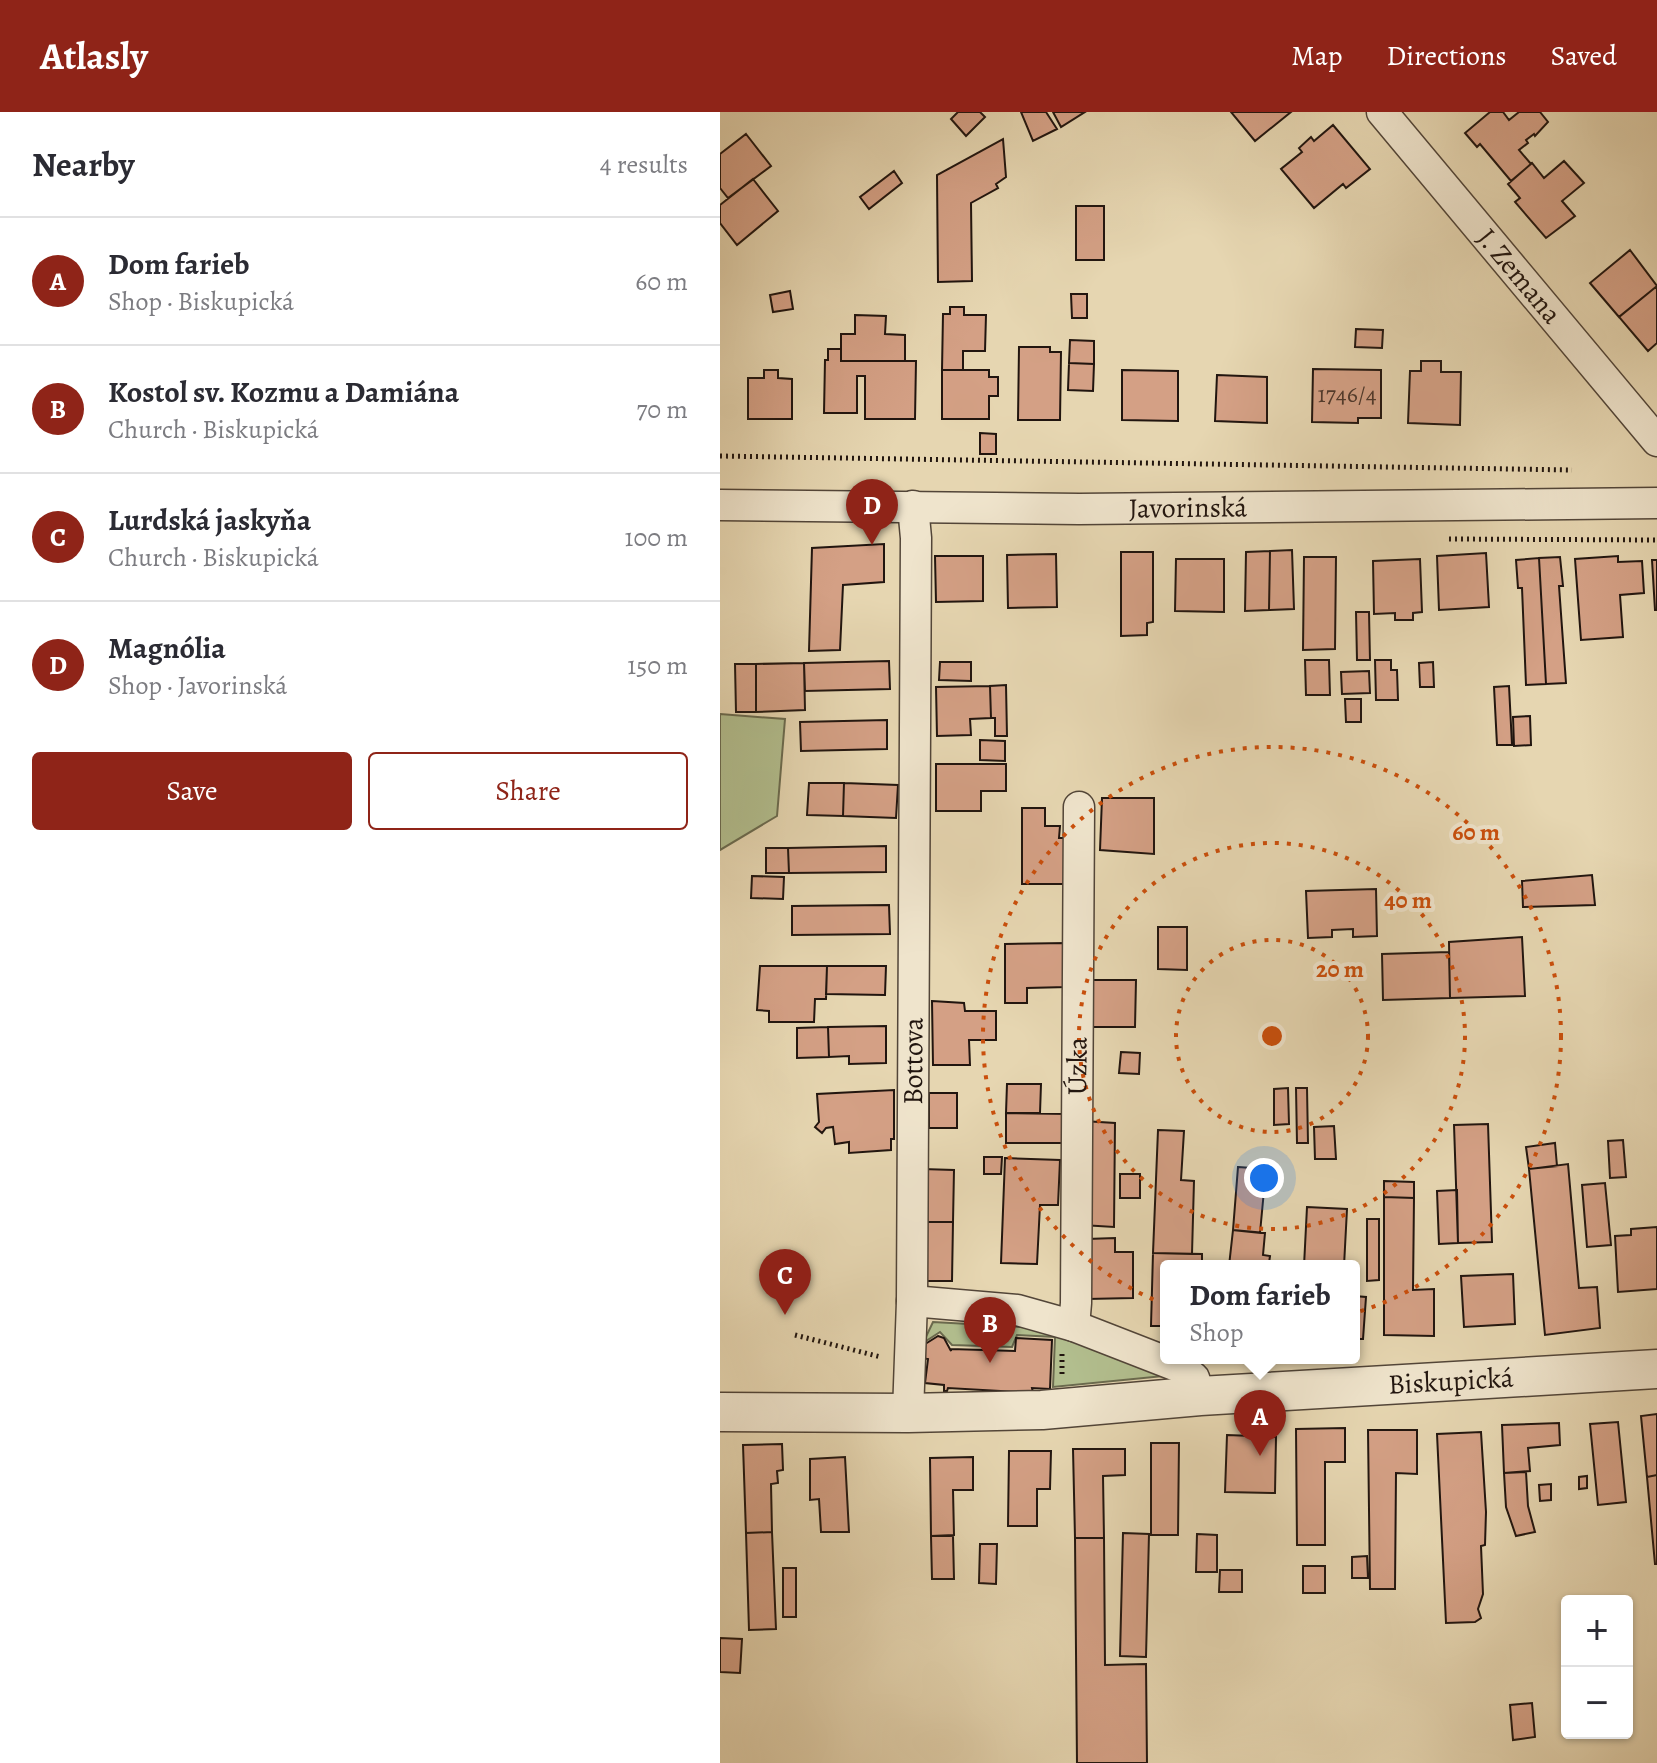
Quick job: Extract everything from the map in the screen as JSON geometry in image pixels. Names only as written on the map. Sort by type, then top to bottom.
[{"type":"street","name":"J. Zemana","points":[[1382,112],[1657,441]]},
{"type":"street","name":"Javorinská","points":[[720,505],[1079,509],[1657,503]]},
{"type":"street","name":"Bottova","points":[[912,1301],[916,538],[913,506]]},
{"type":"street","name":"Úzka","points":[[1074,1326],[1079,807]]},
{"type":"street","points":[[908,1413],[912,1301],[1017,1310],[1074,1326],[1160,1359]]},
{"type":"street","points":[[1172,1364],[1194,1378],[1200,1396]]},
{"type":"street","name":"Biskupická","points":[[720,1412],[1042,1410],[1200,1396],[1657,1369]]},
{"type":"path","points":[[720,456],[1578,470]]},
{"type":"path","points":[[795,1335],[890,1360],[910,1360]]},
{"type":"green space","points":[[720,714],[785,719],[777,816],[720,850]]},
{"type":"green space","points":[[933,1322],[1058,1329],[1184,1374],[1053,1387],[1055,1337],[1017,1335],[1012,1347],[952,1345],[940,1332],[923,1343]]},
{"type":"building","points":[[958,112],[980,112],[985,117],[966,136],[951,119]]},
{"type":"building","points":[[1021,112],[1046,112],[1057,129],[1033,141]]},
{"type":"building","points":[[1053,112],[1085,112],[1061,127]]},
{"type":"building","points":[[1231,112],[1291,112],[1255,141]]},
{"type":"building","points":[[1490,112],[1503,112],[1509,120],[1519,112],[1540,112],[1548,122],[1519,150],[1531,164],[1511,181],[1480,144],[1477,147],[1465,133]]},
{"type":"building","points":[[1333,125],[1370,169],[1346,188],[1343,184],[1314,208],[1281,169],[1302,152],[1299,148],[1311,137],[1314,141]]},
{"type":"building","points":[[746,134],[771,166],[728,198],[720,188],[720,154]]},
{"type":"building","points":[[1003,139],[1006,177],[996,184],[998,188],[971,203],[972,281],[938,282],[937,175]]},
{"type":"building","points":[[1564,161],[1584,183],[1562,201],[1575,216],[1546,238],[1515,202],[1520,198],[1508,184],[1532,163],[1544,178]]},
{"type":"building","points":[[894,171],[902,183],[869,209],[860,197]]},
{"type":"building","points":[[753,179],[778,211],[737,245],[720,223],[720,205]]},
{"type":"building","points":[[1076,206],[1104,206],[1104,260],[1076,260]]},
{"type":"building","points":[[1630,250],[1657,286],[1619,317],[1590,283]]},
{"type":"building","points":[[1657,286],[1657,343],[1648,351],[1619,317]]},
{"type":"building","points":[[790,291],[793,309],[773,312],[770,295]]},
{"type":"building","points":[[1071,294],[1087,294],[1087,318],[1072,318]]},
{"type":"building","points":[[950,307],[964,307],[964,315],[986,315],[985,351],[963,351],[963,370],[942,370],[943,314],[950,314]]},
{"type":"building","points":[[855,315],[886,316],[885,334],[905,335],[905,361],[841,361],[841,334],[855,334]]},
{"type":"building","points":[[1356,329],[1383,330],[1382,348],[1355,347]]},
{"type":"building","points":[[1070,340],[1094,341],[1094,364],[1069,363]]},
{"type":"building","points":[[1019,347],[1050,347],[1050,352],[1061,352],[1060,420],[1018,420]]},
{"type":"building","points":[[828,349],[841,349],[841,361],[916,361],[915,419],[865,419],[865,376],[857,376],[857,413],[824,413]]},
{"type":"building","points":[[1421,361],[1441,361],[1441,372],[1461,372],[1460,425],[1408,423],[1410,371],[1421,371]]},
{"type":"building","points":[[1069,363],[1094,364],[1093,391],[1068,390]]},
{"type":"building","points":[[1313,369],[1381,370],[1381,418],[1358,418],[1358,423],[1312,422]]},
{"type":"building","points":[[764,370],[778,370],[778,378],[792,379],[792,419],[748,419],[748,378],[764,378]]},
{"type":"building","points":[[942,370],[989,370],[989,377],[998,377],[998,396],[989,396],[989,419],[942,419]]},
{"type":"building","points":[[1122,370],[1178,371],[1178,421],[1122,420]]},
{"type":"building","points":[[1217,375],[1267,377],[1267,423],[1215,421]]},
{"type":"building","points":[[980,433],[996,434],[996,454],[980,454]]},
{"type":"building","points":[[884,544],[884,582],[843,585],[840,650],[809,651],[812,548]]},
{"type":"building","points":[[1292,550],[1294,609],[1269,610],[1270,551]]},
{"type":"building","points":[[1270,551],[1269,610],[1245,611],[1246,552]]},
{"type":"building","points":[[1121,552],[1153,552],[1153,622],[1147,623],[1147,635],[1121,636]]},
{"type":"building","points":[[1486,553],[1489,607],[1439,610],[1437,556]]},
{"type":"building","points":[[1056,554],[1057,607],[1008,608],[1007,555]]},
{"type":"building","points":[[935,556],[983,556],[983,601],[936,602]]},
{"type":"building","points":[[1618,556],[1618,562],[1642,561],[1644,593],[1620,595],[1623,637],[1581,640],[1575,559]]},
{"type":"building","points":[[1304,557],[1336,557],[1335,649],[1303,650]]},
{"type":"building","points":[[1560,557],[1566,683],[1546,684],[1539,558]]},
{"type":"building","points":[[1539,558],[1546,684],[1526,685],[1522,588],[1518,588],[1516,560]]},
{"type":"building","points":[[1176,559],[1224,559],[1224,612],[1175,611]]},
{"type":"building","points":[[1420,559],[1422,612],[1413,613],[1413,620],[1395,620],[1395,613],[1374,614],[1373,561]]},
{"type":"building","points":[[1652,560],[1657,560],[1657,610],[1655,610]]},
{"type":"building","points":[[1356,612],[1369,612],[1370,660],[1357,660]]},
{"type":"building","points":[[1305,660],[1329,660],[1330,695],[1306,695]]},
{"type":"building","points":[[1375,660],[1391,660],[1391,670],[1397,670],[1398,700],[1376,700]]},
{"type":"building","points":[[889,661],[890,689],[805,691],[804,663]]},
{"type":"building","points":[[940,662],[971,662],[971,681],[939,680]]},
{"type":"building","points":[[1433,662],[1434,687],[1420,687],[1419,663]]},
{"type":"building","points":[[804,663],[805,710],[756,712],[756,664]]},
{"type":"building","points":[[735,664],[756,664],[756,712],[736,712]]},
{"type":"building","points":[[1369,671],[1370,693],[1342,694],[1341,672]]},
{"type":"building","points":[[1006,685],[1007,736],[995,736],[990,686]]},
{"type":"building","points":[[990,686],[991,718],[970,719],[971,735],[937,736],[936,687]]},
{"type":"building","points":[[1509,686],[1512,745],[1497,745],[1494,687]]},
{"type":"building","points":[[1345,699],[1361,699],[1361,722],[1346,722]]},
{"type":"building","points":[[1530,716],[1531,745],[1514,746],[1513,717]]},
{"type":"building","points":[[887,720],[887,749],[801,751],[800,722]]},
{"type":"building","points":[[980,740],[1005,741],[1005,761],[980,760]]},
{"type":"building","points":[[936,764],[1006,764],[1006,791],[981,791],[981,811],[936,811]]},
{"type":"building","points":[[809,783],[844,783],[843,816],[807,815]]},
{"type":"building","points":[[844,783],[898,785],[896,818],[843,816]]},
{"type":"building","points":[[1102,798],[1154,798],[1154,854],[1100,850]]},
{"type":"building","points":[[1022,808],[1045,808],[1045,826],[1060,826],[1059,838],[1071,838],[1072,884],[1022,884]]},
{"type":"building","points":[[886,846],[886,872],[789,873],[788,848]]},
{"type":"building","points":[[766,848],[788,848],[789,873],[766,873]]},
{"type":"building","points":[[1592,875],[1595,905],[1523,907],[1522,881]]},
{"type":"building","points":[[752,876],[784,877],[783,899],[751,898]]},
{"type":"building","points":[[1376,889],[1377,936],[1353,937],[1353,929],[1332,930],[1332,937],[1308,938],[1306,891]]},
{"type":"building","points":[[889,905],[890,934],[792,935],[792,906]]},
{"type":"building","points":[[1158,927],[1187,927],[1187,970],[1158,969]]},
{"type":"building","points":[[1522,937],[1525,996],[1450,998],[1449,942]]},
{"type":"building","points":[[1067,943],[1067,987],[1027,988],[1027,1003],[1005,1003],[1005,944]]},
{"type":"building","points":[[1449,952],[1450,998],[1383,1000],[1382,954]]},
{"type":"building","points":[[760,966],[827,966],[826,999],[815,999],[814,1022],[769,1022],[769,1011],[757,1010]]},
{"type":"building","points":[[827,966],[886,966],[885,995],[826,994]]},
{"type":"building","points":[[1091,980],[1136,980],[1135,1027],[1090,1027]]},
{"type":"building","points":[[932,1001],[964,1003],[965,1011],[996,1011],[996,1040],[969,1040],[970,1065],[933,1065]]},
{"type":"building","points":[[886,1026],[886,1063],[849,1064],[849,1056],[829,1057],[828,1027]]},
{"type":"building","points":[[828,1027],[829,1057],[797,1058],[797,1028]]},
{"type":"building","points":[[1121,1052],[1140,1053],[1139,1074],[1119,1073]]},
{"type":"building","points":[[1007,1084],[1041,1084],[1040,1113],[1006,1113]]},
{"type":"building","points":[[1288,1088],[1289,1124],[1274,1125],[1274,1089]]},
{"type":"building","points":[[1296,1088],[1307,1088],[1308,1143],[1297,1143]]},
{"type":"building","points":[[894,1090],[894,1139],[891,1139],[891,1150],[849,1153],[849,1142],[835,1144],[833,1127],[826,1128],[822,1133],[815,1127],[819,1122],[817,1094]]},
{"type":"building","points":[[929,1093],[957,1093],[957,1128],[929,1128]]},
{"type":"building","points":[[1006,1113],[1069,1114],[1069,1143],[1006,1143]]},
{"type":"building","points":[[1083,1121],[1115,1123],[1114,1227],[1082,1225]]},
{"type":"building","points":[[1488,1124],[1492,1242],[1458,1243],[1454,1125]]},
{"type":"building","points":[[1334,1126],[1336,1159],[1315,1159],[1314,1127]]},
{"type":"building","points":[[1158,1130],[1184,1131],[1181,1180],[1194,1181],[1192,1254],[1153,1253]]},
{"type":"building","points":[[1623,1140],[1626,1177],[1610,1178],[1608,1141]]},
{"type":"building","points":[[1555,1143],[1557,1166],[1529,1169],[1526,1147]]},
{"type":"building","points":[[984,1157],[1002,1157],[1001,1174],[984,1174]]},
{"type":"building","points":[[1005,1158],[1060,1160],[1058,1205],[1040,1205],[1037,1264],[1001,1263]]},
{"type":"building","points":[[1568,1164],[1579,1288],[1597,1287],[1600,1328],[1545,1335],[1529,1169]]},
{"type":"building","points":[[1238,1167],[1266,1169],[1260,1233],[1233,1230]]},
{"type":"building","points":[[922,1169],[954,1170],[953,1222],[921,1222]]},
{"type":"building","points":[[1120,1174],[1140,1174],[1140,1198],[1120,1198]]},
{"type":"building","points":[[1384,1181],[1414,1182],[1414,1198],[1384,1197]]},
{"type":"building","points":[[1605,1183],[1611,1245],[1587,1247],[1582,1185]]},
{"type":"building","points":[[1457,1190],[1458,1243],[1439,1244],[1437,1191]]},
{"type":"building","points":[[1384,1197],[1414,1198],[1413,1290],[1434,1289],[1434,1336],[1384,1335]]},
{"type":"building","points":[[1307,1207],[1347,1209],[1344,1260],[1304,1260]]},
{"type":"building","points":[[1367,1219],[1379,1219],[1379,1280],[1367,1281]]},
{"type":"building","points":[[921,1222],[953,1222],[952,1281],[921,1281]]},
{"type":"building","points":[[1657,1227],[1657,1289],[1618,1292],[1615,1236],[1631,1235],[1631,1229]]},
{"type":"building","points":[[1233,1230],[1265,1233],[1263,1255],[1270,1256],[1269,1260],[1230,1260]]},
{"type":"building","points":[[1115,1238],[1115,1252],[1133,1252],[1133,1298],[1087,1299],[1087,1239]]},
{"type":"building","points":[[1153,1253],[1202,1254],[1202,1260],[1160,1260],[1160,1326],[1151,1326]]},
{"type":"building","points":[[1513,1274],[1515,1324],[1464,1327],[1461,1276]]},
{"type":"building","points":[[1360,1296],[1366,1297],[1363,1339],[1360,1339]]},
{"type":"building","points":[[938,1336],[944,1338],[951,1351],[1015,1351],[1016,1338],[1052,1340],[1050,1389],[1032,1388],[1033,1393],[948,1388],[944,1391],[944,1385],[925,1383],[928,1359],[921,1358],[922,1346]]},
{"type":"building","points":[[1657,1414],[1657,1475],[1647,1477],[1641,1416]]},
{"type":"building","points":[[1618,1422],[1626,1502],[1598,1505],[1590,1424]]},
{"type":"building","points":[[1559,1423],[1560,1445],[1528,1448],[1530,1471],[1504,1473],[1502,1425]]},
{"type":"building","points":[[1345,1428],[1345,1462],[1325,1462],[1325,1545],[1297,1545],[1296,1429]]},
{"type":"building","points":[[1368,1430],[1417,1430],[1417,1474],[1396,1473],[1395,1589],[1370,1589]]},
{"type":"building","points":[[1481,1432],[1486,1512],[1485,1545],[1481,1546],[1483,1594],[1478,1609],[1481,1618],[1475,1622],[1446,1623],[1437,1434]]},
{"type":"building","points":[[1227,1435],[1276,1437],[1275,1493],[1225,1492]]},
{"type":"building","points":[[1151,1443],[1179,1443],[1178,1535],[1151,1535]]},
{"type":"building","points":[[782,1444],[783,1470],[777,1471],[778,1483],[771,1484],[772,1532],[746,1533],[743,1445]]},
{"type":"building","points":[[1073,1449],[1125,1449],[1125,1475],[1103,1476],[1104,1538],[1075,1538]]},
{"type":"building","points":[[1009,1451],[1051,1451],[1050,1489],[1037,1489],[1037,1526],[1008,1526]]},
{"type":"building","points":[[845,1457],[849,1532],[821,1532],[819,1499],[810,1500],[810,1459]]},
{"type":"building","points":[[973,1457],[973,1490],[953,1490],[954,1535],[931,1536],[930,1458]]},
{"type":"building","points":[[1526,1472],[1528,1506],[1535,1532],[1516,1536],[1506,1507],[1504,1473]]},
{"type":"building","points":[[1657,1475],[1657,1564],[1655,1564],[1647,1477]]},
{"type":"building","points":[[1587,1476],[1587,1488],[1579,1489],[1579,1477]]},
{"type":"building","points":[[1551,1484],[1551,1500],[1540,1501],[1539,1485]]},
{"type":"building","points":[[772,1532],[776,1629],[749,1630],[746,1533]]},
{"type":"building","points":[[1123,1533],[1149,1534],[1146,1657],[1120,1656]]},
{"type":"building","points":[[1197,1534],[1217,1535],[1217,1572],[1196,1572]]},
{"type":"building","points":[[931,1536],[953,1536],[954,1579],[932,1579]]},
{"type":"building","points":[[1075,1538],[1104,1538],[1105,1665],[1146,1664],[1147,1763],[1077,1763]]},
{"type":"building","points":[[980,1544],[997,1544],[996,1584],[979,1583]]},
{"type":"building","points":[[1367,1556],[1368,1578],[1352,1578],[1352,1557]]},
{"type":"building","points":[[1303,1566],[1325,1566],[1325,1593],[1303,1593]]},
{"type":"building","points":[[783,1568],[796,1568],[796,1617],[783,1617]]},
{"type":"building","points":[[1220,1570],[1242,1570],[1242,1592],[1219,1592]]},
{"type":"building","points":[[720,1638],[742,1639],[740,1673],[720,1672]]},
{"type":"building","points":[[1532,1703],[1535,1737],[1513,1740],[1510,1705]]},
{"type":"place","name":"Magnólia","points":[[872,545]]},
{"type":"place","name":"Lurdská jaskyňa","points":[[785,1315]]},
{"type":"place","name":"Kostol sv. Kozmu a Damiána","points":[[990,1363]]},
{"type":"place","name":"Dom farieb","points":[[1260,1456]]}]
